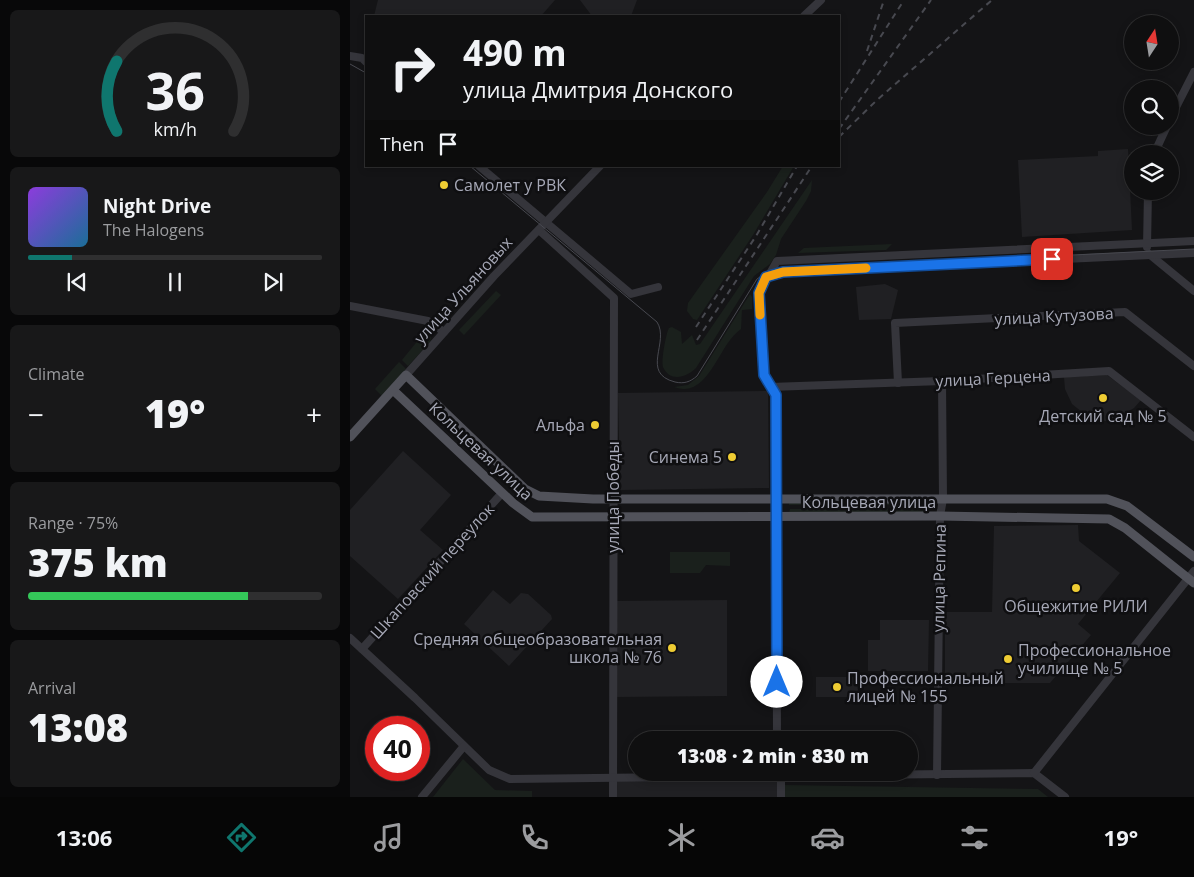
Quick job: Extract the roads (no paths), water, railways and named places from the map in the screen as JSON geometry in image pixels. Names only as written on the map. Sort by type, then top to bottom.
[{"type":"main road","name":"Кольцевая улица","points":[[406,375],[525,488],[540,496],[613,498],[1107,499],[1127,506],[1194,557]]},
{"type":"main road","name":"улица Ульяновых","points":[[350,437],[406,375]]},
{"type":"main road","name":"Кольцевая улица","points":[[393,390],[502,493],[532,517],[940,516],[1109,519],[1125,528],[1192,577]]},
{"type":"main road","points":[[513,503],[525,488]]},
{"type":"street","points":[[805,15],[821,0]]},
{"type":"street","points":[[350,56],[362,58],[365,61]]},
{"type":"street","points":[[1179,101],[1194,72]]},
{"type":"street","points":[[480,167],[631,294],[658,287]]},
{"type":"street","name":"улица Ульяновых","points":[[406,375],[599,167]]},
{"type":"street","points":[[1148,200],[1147,243],[1149,254],[1194,291]]},
{"type":"street","name":"улица Победы","points":[[539,230],[614,298],[613,797]]},
{"type":"street","points":[[777,731],[778,517],[776,395],[764,375],[759,293],[766,277],[777,261],[1194,241]]},
{"type":"street","points":[[766,277],[783,272],[1194,252]]},
{"type":"street","points":[[350,306],[428,321],[444,332]]},
{"type":"street","name":"улица Кутузова","points":[[898,383],[895,323],[1125,312],[1194,366]]},
{"type":"street","name":"улица Герцена","points":[[770,387],[942,381],[1109,370],[1194,437]]},
{"type":"street","name":"улица Репина","points":[[937,775],[940,516],[943,499],[942,381]]},
{"type":"street","name":"Шкаповский переулок","points":[[362,649],[502,493]]},
{"type":"street","points":[[1034,773],[1192,577]]},
{"type":"street","points":[[350,638],[489,770],[510,779],[628,776]]},
{"type":"street","points":[[422,797],[464,746]]},
{"type":"street","points":[[918,775],[1034,773],[1065,797]]},
{"type":"street","points":[[780,781],[781,797]]},
{"type":"tram line","points":[[350,64],[365,72]]},
{"type":"tram line","points":[[471,167],[657,322],[660,330],[657,364],[659,372],[665,378],[678,383],[687,382],[697,376],[757,279],[770,270],[1194,249]]},
{"type":"railway","points":[[867,51],[884,0]]},
{"type":"railway","points":[[840,100],[904,0]]},
{"type":"railway","points":[[840,128],[931,0]]},
{"type":"railway","points":[[840,136],[877,100],[992,0]]},
{"type":"railway","points":[[696,327],[756,236],[796,167]]},
{"type":"railway","points":[[697,340],[811,167]]},
{"type":"place","name":"Самолет у РВК","points":[[444,185]]},
{"type":"place","name":"Детский сад № 5","points":[[1103,398]]},
{"type":"place","name":"Альфа","points":[[595,425]]},
{"type":"place","name":"Синема 5","points":[[732,457]]},
{"type":"place","name":"Общежитие РИЛИ","points":[[1076,588]]},
{"type":"place","name":"Средняя общеобразовательная школа № 76","points":[[672,648]]},
{"type":"place","name":"Профессиональное училище № 5","points":[[1008,659]]},
{"type":"place","name":"Профессиональный лицей № 155","points":[[837,687]]}]
